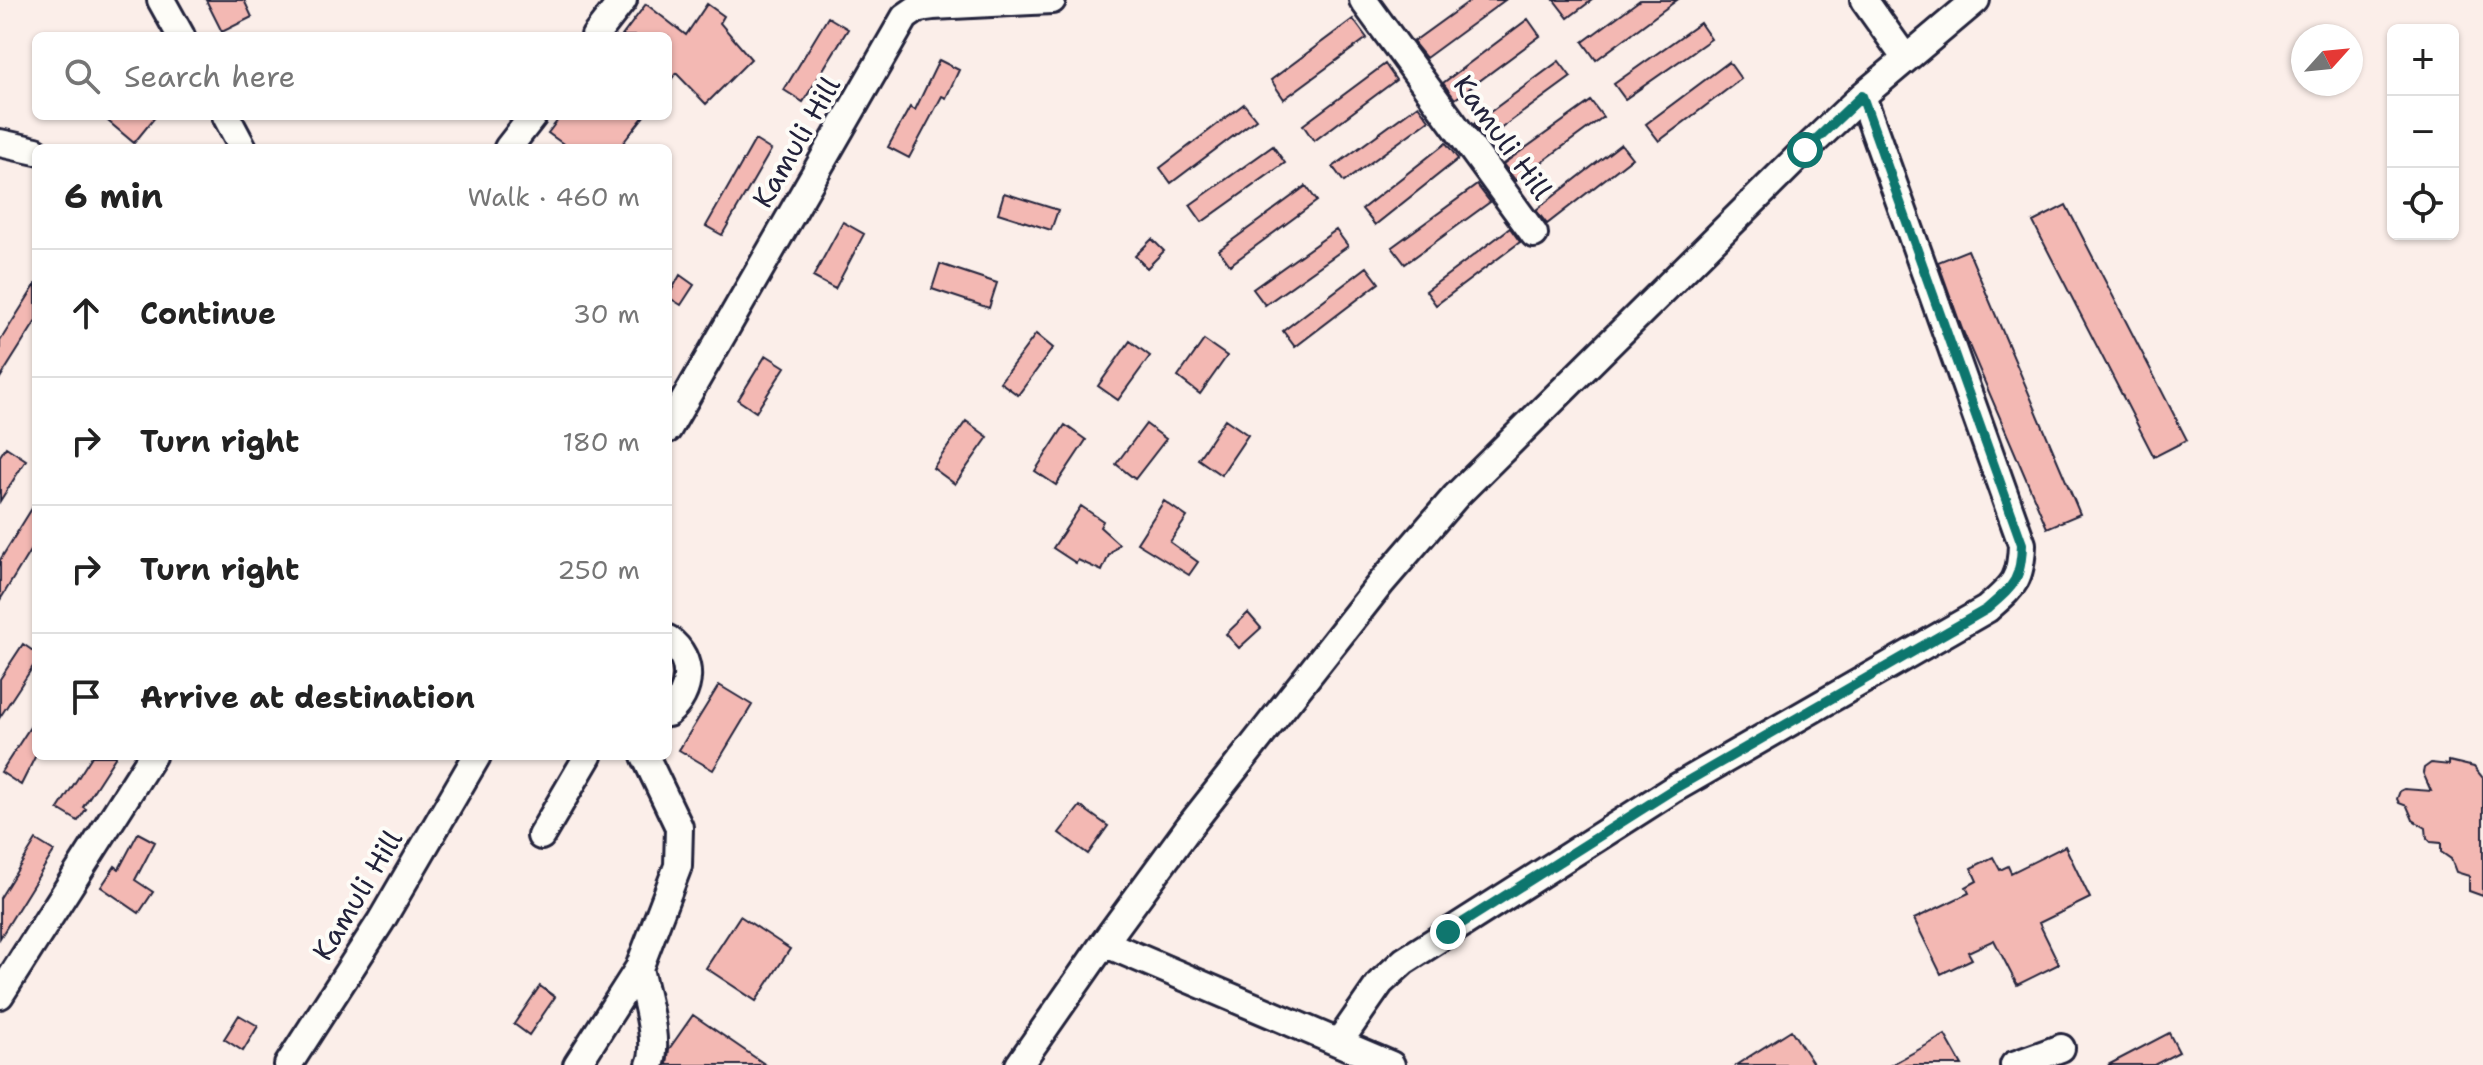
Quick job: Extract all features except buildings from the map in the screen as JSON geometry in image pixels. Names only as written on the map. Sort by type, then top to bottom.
[{"type":"street","points":[[161,0],[179,32]]},
{"type":"street","points":[[598,32],[623,0]]},
{"type":"street","name":"Kamuli Hill","points":[[672,422],[905,17],[918,8],[933,6],[1052,0]]},
{"type":"street","name":"Kamuli Hill","points":[[1363,0],[1534,234]]},
{"type":"street","points":[[1864,0],[1906,59]]},
{"type":"street","points":[[1019,1065],[1189,827],[1381,583],[1456,496],[1862,96],[1976,0]]},
{"type":"street","points":[[1339,1042],[1380,983],[1404,961],[1672,790],[1987,609],[2010,588],[2021,569],[2022,544],[1862,96]]},
{"type":"street","points":[[228,120],[241,144]]},
{"type":"street","points":[[511,144],[530,120]]},
{"type":"street","points":[[0,143],[32,150]]},
{"type":"street","points":[[672,643],[685,659],[688,679],[682,699],[672,709]]},
{"type":"street","points":[[0,995],[149,760]]},
{"type":"street","name":"Kamuli Hill","points":[[288,1065],[381,921],[475,760]]},
{"type":"street","points":[[541,836],[586,760]]},
{"type":"street","points":[[577,1065],[639,968],[678,866],[679,827],[647,760]]},
{"type":"street","points":[[1104,943],[1391,1065]]},
{"type":"street","points":[[639,968],[653,1039],[654,1054],[650,1065]]},
{"type":"street","points":[[2014,1065],[2061,1048]]},
{"type":"route","points":[[1448,932],[1672,790],[1987,609],[2010,588],[2021,569],[2022,544],[1862,96],[1805,150]]}]
